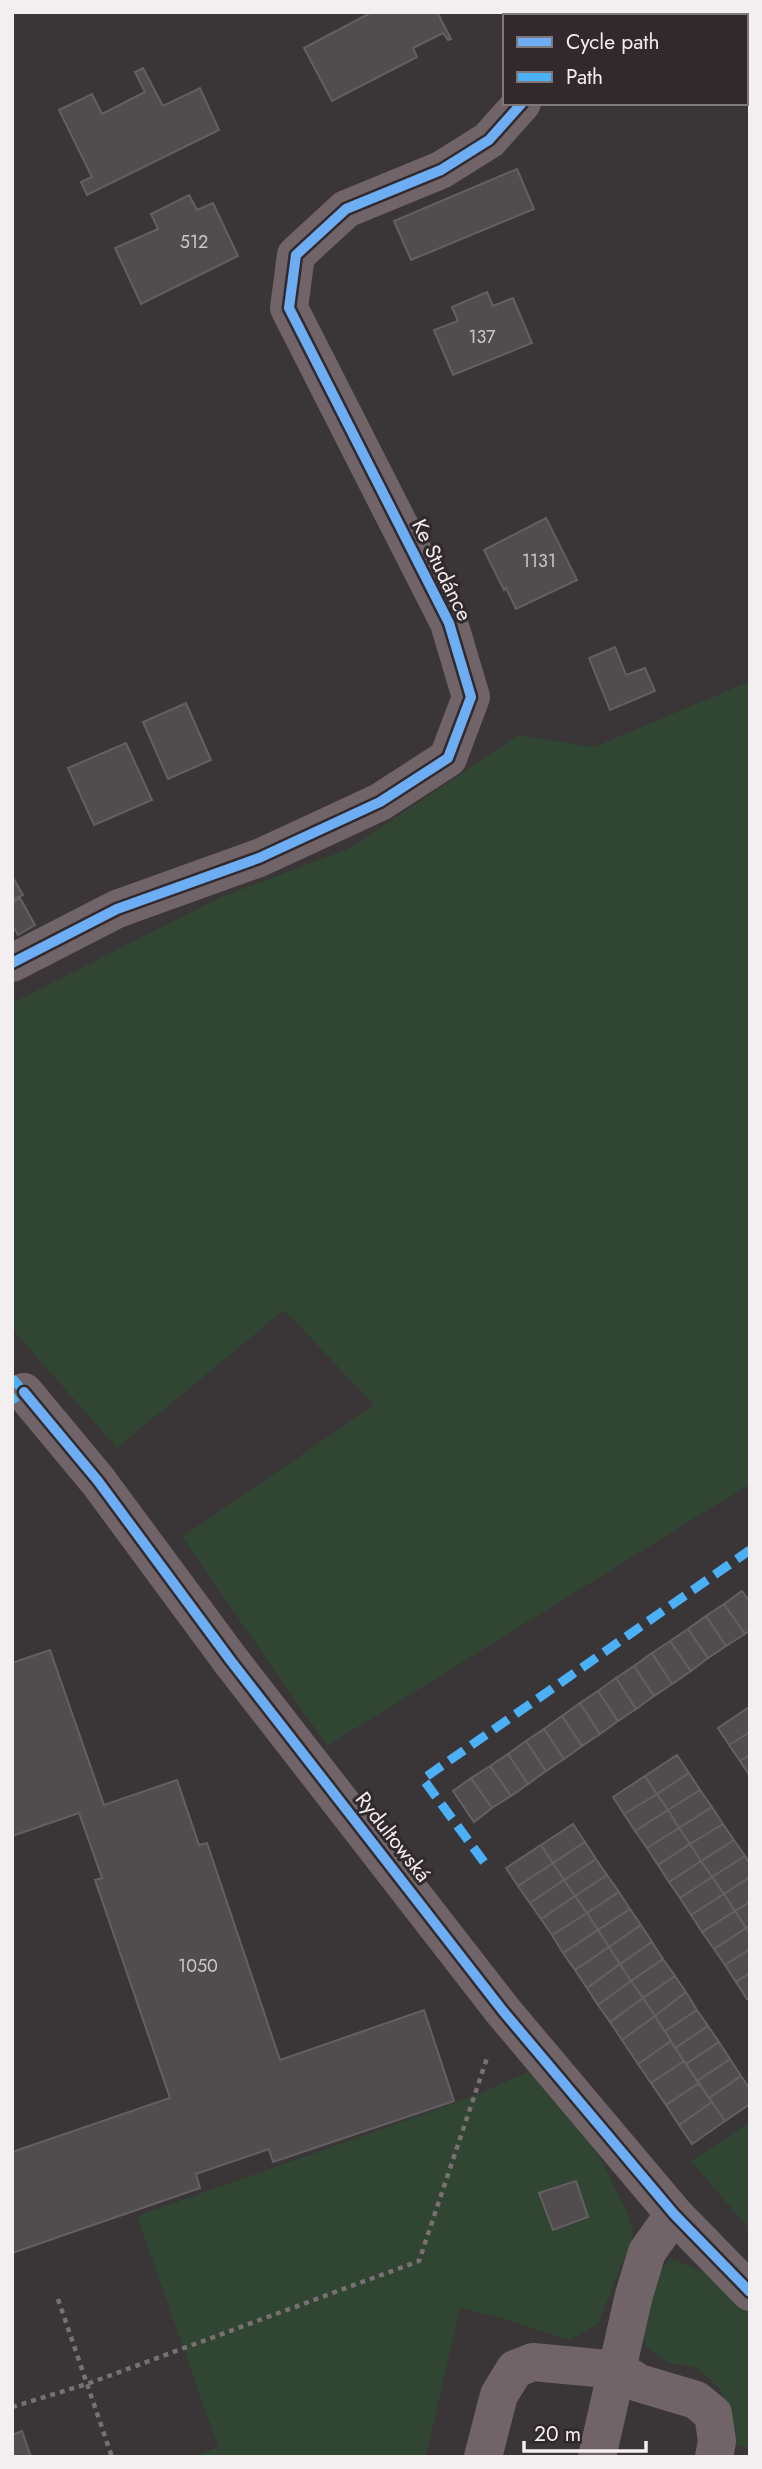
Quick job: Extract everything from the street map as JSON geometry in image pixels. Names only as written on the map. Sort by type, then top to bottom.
[{"type":"street","name":"Ke Studánce","points":[[12,963],[117,909],[259,858],[380,802],[448,758],[471,697],[449,623],[289,308],[296,255],[346,209],[441,170],[489,140],[520,105]]},
{"type":"street","name":"Rydultowská","points":[[16,1390],[98,1481],[231,1661],[503,2011],[674,2214],[750,2292]]},
{"type":"street","points":[[597,2457],[634,2295],[647,2252],[674,2214]]},
{"type":"street","points":[[483,2457],[499,2395],[515,2369],[533,2362],[618,2370],[639,2383],[696,2400],[713,2414],[717,2441],[714,2457]]},
{"type":"path","points":[[12,2407],[87,2384],[419,2261],[503,2011]]},
{"type":"path","points":[[58,2299],[113,2457]]},
{"type":"green space","points":[[750,681],[750,1484],[327,1746],[182,1537],[374,1405],[284,1310],[117,1448],[12,1329],[12,1003],[221,897],[348,849],[519,735],[594,747]]},
{"type":"green space","points":[[533,2070],[601,2159],[629,2216],[634,2234],[598,2324],[569,2340],[460,2308],[426,2457],[191,2457],[218,2447],[137,2216],[455,2103]]},
{"type":"green space","points":[[750,2122],[750,2230],[691,2161]]},
{"type":"green space","points":[[671,2259],[695,2268],[715,2280],[750,2312],[750,2448],[735,2445],[730,2415],[720,2389],[696,2367],[668,2363],[647,2348],[641,2328],[654,2276]]},
{"type":"building","points":[[372,12],[437,12],[451,39],[448,40],[443,33],[413,48],[417,57],[332,101],[304,48]]},
{"type":"building","points":[[143,68],[163,106],[200,88],[219,130],[87,195],[81,182],[92,177],[59,110],[92,94],[102,114],[145,92],[135,72]]},
{"type":"building","points":[[517,169],[534,209],[411,260],[394,221]]},
{"type":"building","points":[[189,195],[197,210],[213,203],[238,256],[141,304],[115,248],[158,229],[151,214]]},
{"type":"building","points":[[487,292],[493,306],[513,298],[532,343],[453,375],[434,330],[458,321],[452,307]]},
{"type":"building","points":[[546,518],[577,580],[516,609],[484,550]]},
{"type":"building","points":[[615,647],[626,675],[645,668],[655,691],[610,710],[589,658]]},
{"type":"building","points":[[186,703],[211,760],[168,779],[143,722]]},
{"type":"building","points":[[126,743],[152,800],[94,825],[68,768]]},
{"type":"building","points":[[12,876],[23,895],[12,900]]},
{"type":"building","points":[[20,898],[35,925],[18,935],[12,925],[12,903]]},
{"type":"building","points":[[742,1591],[750,1602],[750,1630],[745,1634],[724,1604]]},
{"type":"building","points":[[724,1604],[745,1634],[726,1646],[706,1616]]},
{"type":"building","points":[[706,1616],[726,1646],[708,1658],[688,1629]]},
{"type":"building","points":[[688,1629],[708,1658],[691,1671],[670,1641]]},
{"type":"building","points":[[670,1641],[691,1671],[672,1684],[652,1653]]},
{"type":"building","points":[[50,1650],[104,1805],[177,1780],[199,1845],[207,1843],[280,2060],[424,2010],[454,2101],[273,2162],[269,2149],[196,2174],[200,2188],[12,2253],[12,2152],[170,2098],[95,1880],[102,1878],[79,1813],[12,1836],[12,1663]]},
{"type":"building","points":[[652,1653],[672,1684],[654,1696],[634,1666]]},
{"type":"building","points":[[634,1666],[654,1696],[636,1709],[616,1678]]},
{"type":"building","points":[[616,1678],[636,1709],[618,1721],[598,1691]]},
{"type":"building","points":[[598,1691],[618,1721],[600,1734],[580,1703]]},
{"type":"building","points":[[580,1703],[600,1734],[582,1746],[562,1716]]},
{"type":"building","points":[[749,1707],[750,1732],[729,1745],[718,1728]]},
{"type":"building","points":[[562,1716],[582,1746],[564,1759],[544,1729]]},
{"type":"building","points":[[544,1729],[564,1759],[546,1771],[526,1741]]},
{"type":"building","points":[[750,1732],[750,1755],[740,1761],[729,1745]]},
{"type":"building","points":[[526,1741],[546,1771],[528,1784],[508,1754]]},
{"type":"building","points":[[508,1754],[528,1784],[511,1796],[490,1766]]},
{"type":"building","points":[[677,1755],[689,1773],[657,1794],[645,1776]]},
{"type":"building","points":[[750,1755],[750,1776],[740,1761]]},
{"type":"building","points":[[490,1766],[511,1796],[492,1808],[471,1778]]},
{"type":"building","points":[[689,1773],[700,1790],[668,1810],[657,1794]]},
{"type":"building","points":[[645,1776],[657,1794],[624,1814],[613,1797]]},
{"type":"building","points":[[471,1778],[492,1808],[474,1822],[453,1791]]},
{"type":"building","points":[[700,1790],[712,1807],[679,1828],[668,1810]]},
{"type":"building","points":[[657,1794],[668,1810],[635,1831],[624,1814]]},
{"type":"building","points":[[712,1807],[723,1824],[690,1844],[679,1828]]},
{"type":"building","points":[[668,1810],[679,1828],[647,1848],[635,1831]]},
{"type":"building","points":[[573,1824],[585,1842],[553,1863],[541,1845]]},
{"type":"building","points":[[723,1824],[734,1840],[701,1861],[690,1844]]},
{"type":"building","points":[[679,1828],[690,1844],[658,1865],[647,1848]]},
{"type":"building","points":[[734,1840],[745,1856],[712,1877],[701,1861]]},
{"type":"building","points":[[585,1842],[596,1859],[564,1880],[553,1863]]},
{"type":"building","points":[[690,1844],[701,1861],[669,1882],[658,1865]]},
{"type":"building","points":[[541,1845],[553,1863],[518,1886],[506,1868]]},
{"type":"building","points":[[745,1856],[750,1864],[750,1877],[724,1894],[712,1877]]},
{"type":"building","points":[[596,1859],[607,1875],[575,1896],[564,1880]]},
{"type":"building","points":[[701,1861],[712,1877],[680,1898],[669,1882]]},
{"type":"building","points":[[553,1863],[564,1880],[530,1903],[518,1886]]},
{"type":"building","points":[[607,1875],[619,1892],[587,1913],[575,1896]]},
{"type":"building","points":[[712,1877],[724,1894],[691,1915],[680,1898]]},
{"type":"building","points":[[750,1877],[750,1902],[735,1911],[724,1894]]},
{"type":"building","points":[[564,1880],[575,1896],[541,1919],[530,1903]]},
{"type":"building","points":[[619,1892],[630,1909],[598,1930],[587,1913]]},
{"type":"building","points":[[724,1894],[735,1911],[702,1932],[691,1915]]},
{"type":"building","points":[[575,1896],[587,1913],[552,1935],[541,1919]]},
{"type":"building","points":[[750,1902],[750,1926],[746,1928],[735,1911]]},
{"type":"building","points":[[630,1909],[641,1925],[609,1947],[598,1930]]},
{"type":"building","points":[[735,1911],[746,1928],[714,1949],[702,1932]]},
{"type":"building","points":[[587,1913],[598,1930],[563,1953],[552,1935]]},
{"type":"building","points":[[641,1925],[652,1942],[620,1964],[609,1947]]},
{"type":"building","points":[[746,1928],[750,1934],[750,1949],[725,1965],[714,1949]]},
{"type":"building","points":[[598,1930],[609,1947],[575,1970],[563,1953]]},
{"type":"building","points":[[652,1942],[663,1959],[631,1981],[620,1964]]},
{"type":"building","points":[[609,1947],[620,1964],[587,1988],[575,1970]]},
{"type":"building","points":[[750,1949],[750,1973],[736,1982],[725,1965]]},
{"type":"building","points":[[663,1959],[675,1976],[643,1998],[631,1981]]},
{"type":"building","points":[[620,1964],[631,1981],[598,2005],[587,1988]]},
{"type":"building","points":[[750,1973],[750,1997],[747,1999],[736,1982]]},
{"type":"building","points":[[675,1976],[686,1992],[655,2016],[643,1998]]},
{"type":"building","points":[[631,1981],[643,1998],[610,2022],[598,2005]]},
{"type":"building","points":[[686,1992],[697,2010],[665,2031],[655,2016]]},
{"type":"building","points":[[643,1998],[655,2016],[622,2040],[610,2022]]},
{"type":"building","points":[[697,2010],[708,2026],[675,2048],[665,2031]]},
{"type":"building","points":[[655,2016],[671,2041],[638,2064],[622,2040]]},
{"type":"building","points":[[708,2026],[719,2042],[686,2064],[675,2048]]},
{"type":"building","points":[[671,2041],[684,2061],[651,2083],[638,2064]]},
{"type":"building","points":[[719,2042],[730,2059],[697,2081],[686,2064]]},
{"type":"building","points":[[730,2059],[741,2076],[709,2098],[697,2081]]},
{"type":"building","points":[[684,2061],[699,2083],[666,2105],[651,2083]]},
{"type":"building","points":[[741,2076],[750,2089],[750,2104],[725,2121],[709,2098]]},
{"type":"building","points":[[699,2083],[712,2102],[679,2125],[666,2105]]},
{"type":"building","points":[[712,2102],[725,2121],[692,2144],[679,2125]]},
{"type":"building","points":[[576,2181],[588,2217],[553,2230],[539,2193]]},
{"type":"building","points":[[22,2431],[31,2457],[12,2457],[12,2435]]},
{"type":"marked path","points":[[12,1378],[24,1392],[12,1400]]},
{"type":"marked path","points":[[484,1862],[423,1779],[750,1550]]},
{"type":"cycle path","points":[[12,963],[117,909],[259,858],[380,802],[448,758],[471,697],[449,623],[289,308],[296,255],[346,209],[441,170],[489,140],[520,105]]},
{"type":"cycle path","points":[[24,1392],[98,1481],[231,1661],[503,2011],[674,2214],[750,2292]]}]
